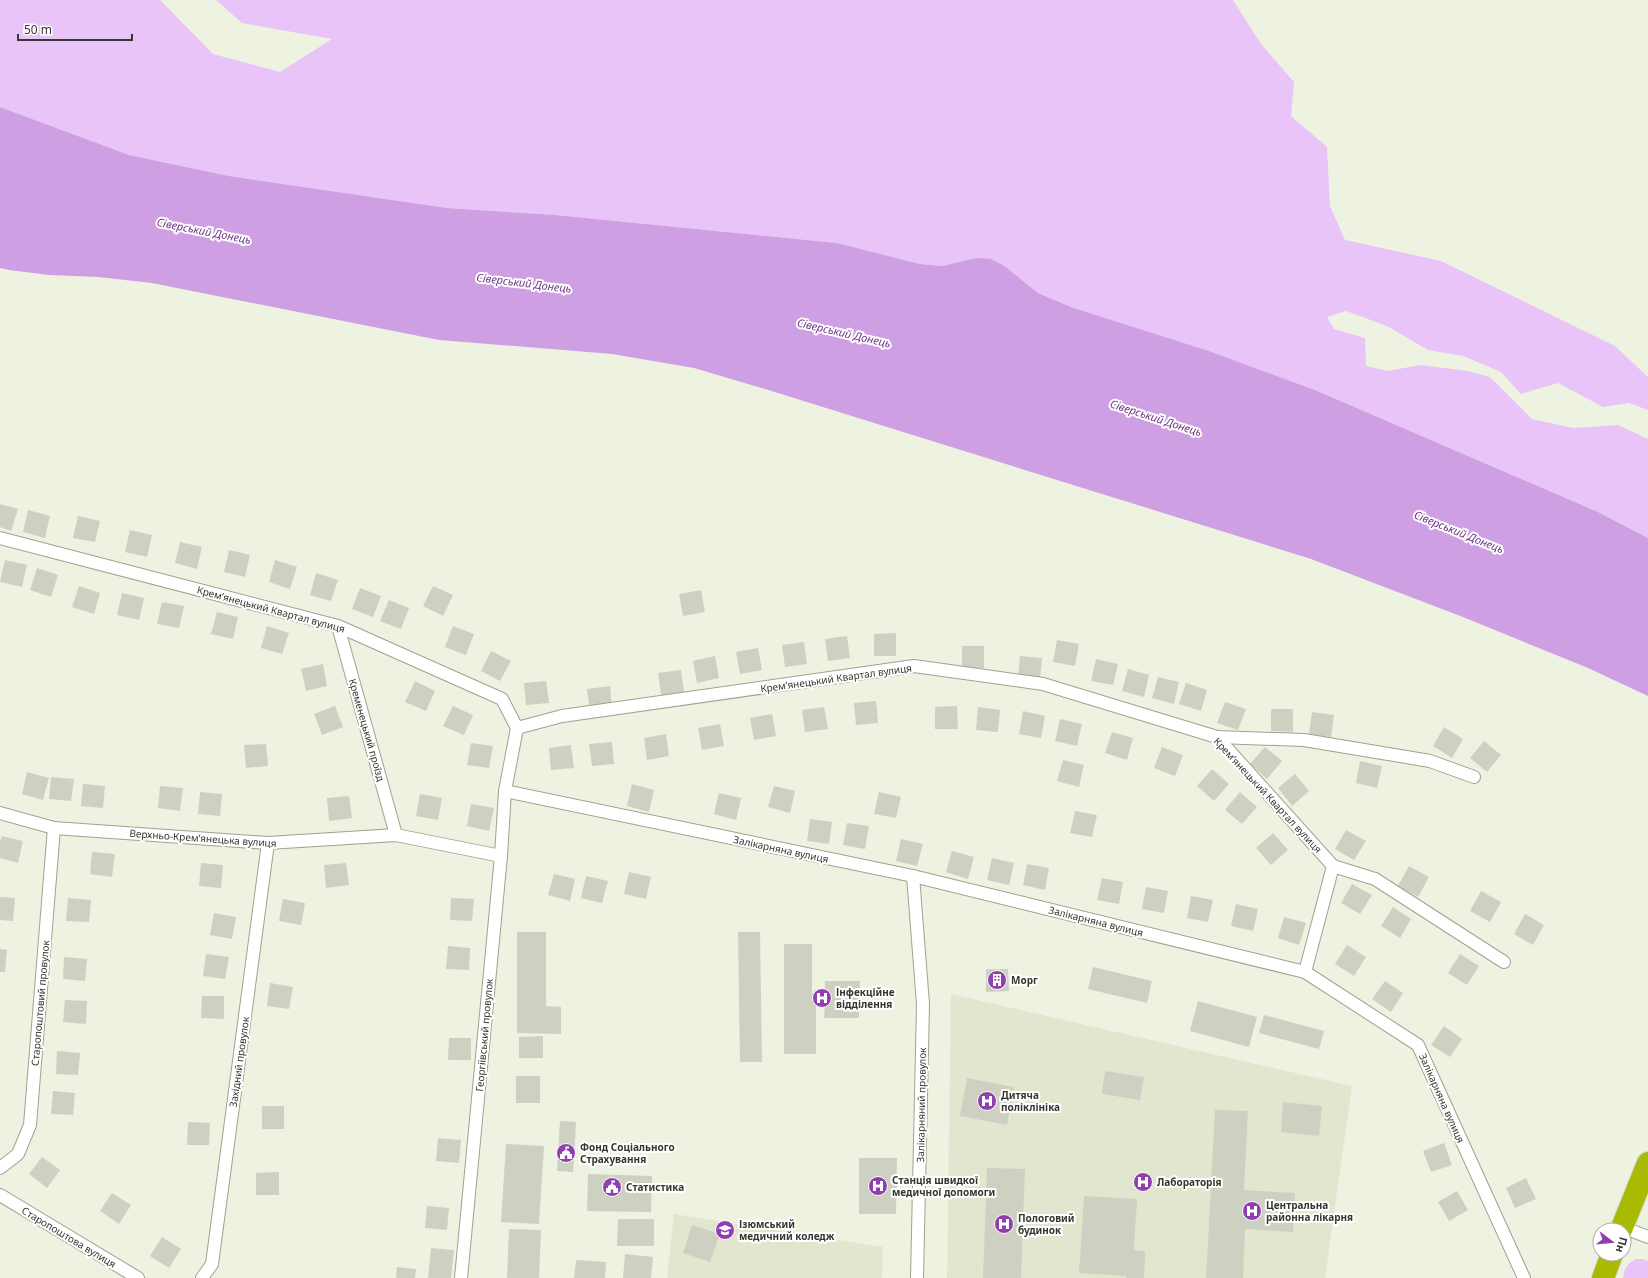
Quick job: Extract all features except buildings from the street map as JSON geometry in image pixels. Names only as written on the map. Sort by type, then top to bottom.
[{"type":"highway","points":[[1625,1222],[1648,1163]]},
{"type":"highway","points":[[1603,1278],[1609,1262]]},
{"type":"street","name":"Крем’янецький Квартал вулиця","points":[[0,538],[338,626],[502,699],[517,728],[562,716],[914,666],[1042,684],[1217,737],[1333,866]]},
{"type":"street","name":"Кременецький проїзд","points":[[338,626],[396,835]]},
{"type":"street","points":[[505,791],[517,728]]},
{"type":"street","points":[[1217,737],[1304,740],[1430,761],[1474,777]]},
{"type":"street","name":"Георгіївський провулок","points":[[461,1278],[501,856],[505,791]]},
{"type":"street","name":"Залікарняна вулиця","points":[[505,791],[913,876],[1305,972],[1418,1045],[1524,1278]]},
{"type":"street","name":"Верхньо-Крем’янецька вулиця","points":[[0,813],[54,828],[268,843],[396,835],[501,856]]},
{"type":"street","name":"Старопоштовий провулок","points":[[0,1168],[18,1154],[30,1125],[54,828]]},
{"type":"street","name":"Західний провулок","points":[[202,1278],[212,1264],[268,843]]},
{"type":"street","points":[[1305,972],[1333,866],[1375,878],[1504,962]]},
{"type":"street","name":"Залікарняний провулок","points":[[913,876],[923,1004],[918,1278]]},
{"type":"street","name":"Старопоштова вулиця","points":[[0,1195],[138,1278]]},
{"type":"street","points":[[1632,1232],[1648,1237]]},
{"type":"shaded area","points":[[0,0],[160,0],[213,54],[280,72],[332,39],[242,23],[216,0],[1233,0],[1261,44],[1294,82],[1291,116],[1327,147],[1330,206],[1345,240],[1441,261],[1615,346],[1648,377],[1648,410],[1629,403],[1603,407],[1558,383],[1521,394],[1501,372],[1463,356],[1428,350],[1387,326],[1346,311],[1327,317],[1334,329],[1365,338],[1366,366],[1387,371],[1421,365],[1468,371],[1490,377],[1532,419],[1573,428],[1618,425],[1648,439],[1648,538],[1598,512],[1315,390],[1209,351],[1071,307],[1038,293],[1006,267],[976,258],[941,266],[920,264],[837,243],[556,215],[447,208],[229,176],[129,155],[0,107]]},
{"type":"shaded area","name":"Лабораторія","points":[[951,994],[1352,1086],[1325,1278],[947,1278]]},
{"type":"shaded area","name":"Ізюмський медичний коледж","points":[[674,1214],[883,1247],[882,1278],[667,1278]]},
{"type":"shaded area","points":[[1636,1259],[1648,1261],[1648,1278],[1623,1278],[1626,1267]]},
{"type":"water","name":"Сіверський Донець","points":[[0,107],[129,155],[229,176],[447,208],[556,215],[837,243],[920,264],[942,266],[976,258],[991,259],[1006,267],[1038,293],[1071,307],[1209,351],[1315,390],[1598,512],[1648,538],[1648,696],[1588,668],[1463,617],[1311,559],[694,368],[612,354],[439,340],[152,283],[98,277],[49,275],[0,268]]},
{"type":"place","name":"Морг","points":[[997,980]]},
{"type":"place","name":"Інфекційне відділення","points":[[822,998]]},
{"type":"place","name":"Дитяча поліклініка","points":[[987,1101]]},
{"type":"place","name":"Фонд Соцiального Страхування","points":[[566,1153]]},
{"type":"place","name":"Лабораторія","points":[[1143,1182]]},
{"type":"place","name":"Станція швидкої медичної допомоги","points":[[878,1186]]},
{"type":"place","name":"Статистика","points":[[612,1187]]},
{"type":"place","name":"Центральна районна лікарня","points":[[1252,1211]]},
{"type":"place","name":"Пологовий будинок","points":[[1004,1224]]},
{"type":"place","name":"Ізюмський медичний коледж","points":[[725,1230]]}]
